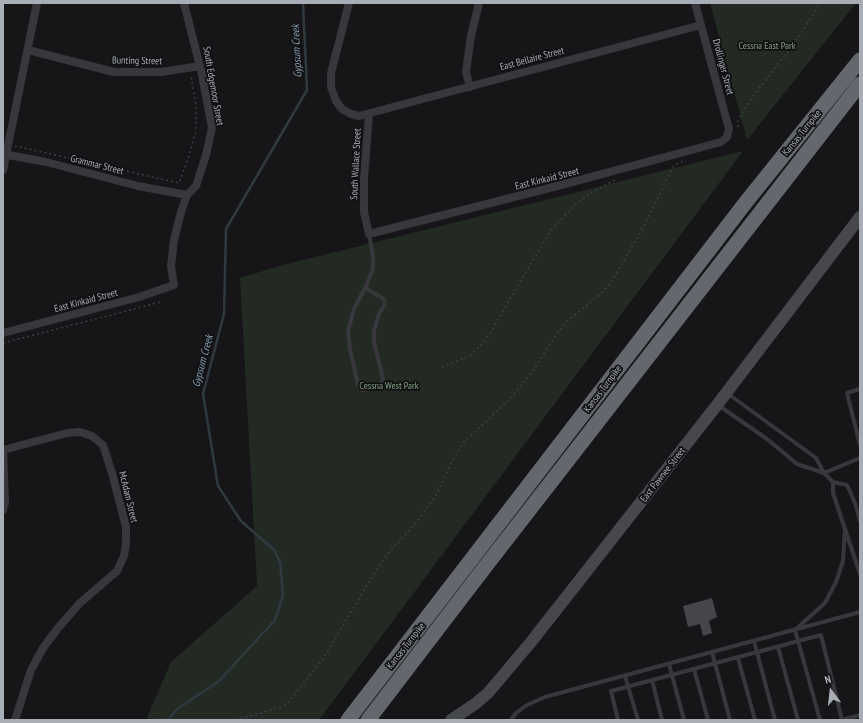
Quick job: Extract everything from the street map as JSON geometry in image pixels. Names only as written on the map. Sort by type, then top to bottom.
[{"type":"highway","name":"Kansas Turnpike","points":[[348,720],[746,202],[860,60]]},
{"type":"highway","name":"Kansas Turnpike","points":[[368,720],[860,84]]},
{"type":"main road","name":"East Pawnee Street","points":[[451,720],[475,704],[488,693],[536,636],[717,405],[860,217]]},
{"type":"street","points":[[3,170],[5,154],[37,3]]},
{"type":"street","name":"South Edgemoor Street","points":[[174,286],[171,266],[174,240],[187,195],[196,186],[206,155],[212,128],[200,66],[184,3]]},
{"type":"street","name":"South Wallace Street","points":[[348,3],[331,73],[331,87],[336,102],[342,108],[351,114],[359,116],[369,114],[364,178],[364,212],[369,234]]},
{"type":"street","points":[[470,87],[466,72],[471,36],[479,3]]},
{"type":"street","name":"Drollinger Street","points":[[695,3],[729,129],[727,137]]},
{"type":"street","name":"East Bellaire Street","points":[[369,114],[701,24]]},
{"type":"street","name":"Bunting Street","points":[[28,50],[114,72],[162,72],[200,66]]},
{"type":"street","name":"East Kinkaid Street","points":[[369,234],[674,156],[721,142],[727,137]]},
{"type":"street","name":"Grammar Street","points":[[5,154],[46,162],[138,186],[187,195]]},
{"type":"street","name":"East Kinkaid Street","points":[[3,333],[139,297],[174,286]]},
{"type":"street","name":"McAdam Street","points":[[3,450],[67,433],[80,432],[92,436],[103,445],[126,527],[124,556],[117,571],[80,604],[58,628],[43,648],[31,670],[15,720]]},
{"type":"street","points":[[3,450],[5,503],[3,510]]},
{"type":"lane","points":[[365,288],[381,297],[385,304],[379,314],[374,332],[374,342],[384,379],[379,386],[364,390],[358,385],[350,349],[348,331],[354,309],[373,269],[373,256],[369,234]]},
{"type":"lane","points":[[860,389],[847,393],[860,444]]},
{"type":"lane","points":[[727,392],[816,458],[824,472],[833,482],[846,485],[855,503],[860,521]]},
{"type":"lane","points":[[717,405],[767,439],[797,464],[824,472],[860,458]]},
{"type":"lane","points":[[833,482],[833,493],[846,528],[860,574]]},
{"type":"lane","points":[[795,630],[825,602],[836,582],[843,561],[846,528]]},
{"type":"lane","points":[[511,720],[527,705],[545,697],[860,612]]},
{"type":"lane","points":[[795,630],[820,720]]},
{"type":"lane","points":[[618,720],[611,691],[821,635],[842,720],[860,715]]},
{"type":"lane","points":[[754,641],[775,720]]},
{"type":"lane","points":[[778,647],[798,720]]},
{"type":"lane","points":[[712,652],[730,720]]},
{"type":"lane","points":[[738,658],[755,720]]},
{"type":"lane","points":[[669,664],[684,720]]},
{"type":"lane","points":[[694,669],[708,720]]},
{"type":"lane","points":[[625,676],[638,720]]},
{"type":"lane","points":[[652,680],[662,720]]},
{"type":"path","points":[[737,132],[738,120],[753,96],[783,58],[820,3]]},
{"type":"path","points":[[15,146],[179,183],[196,131],[196,105],[191,77],[202,75]]},
{"type":"path","points":[[675,162],[690,158]]},
{"type":"path","points":[[236,720],[282,707],[295,695],[322,659],[383,561],[420,518],[437,493],[463,443],[512,397],[534,369],[566,322],[612,283],[644,226],[672,168],[676,164],[687,160]]},
{"type":"path","points":[[442,368],[470,356],[480,346],[490,333],[551,230],[575,205],[592,192],[623,177]]},
{"type":"path","points":[[3,343],[161,302]]},
{"type":"green space","name":"Cessna East Park","points":[[710,3],[856,3],[747,140]]},
{"type":"green space","name":"Cessna West Park","points":[[743,151],[319,720],[146,720],[171,662],[257,586],[240,278],[279,266]]},
{"type":"building","points":[[712,598],[717,617],[709,621],[712,633],[703,636],[700,624],[688,627],[683,606]]},
{"type":"waterway","name":"Gypsum Creek","points":[[168,720],[177,709],[219,681],[275,620],[283,595],[280,562],[274,550],[241,521],[218,486],[203,394],[224,314],[226,229],[307,90],[303,3]]}]
